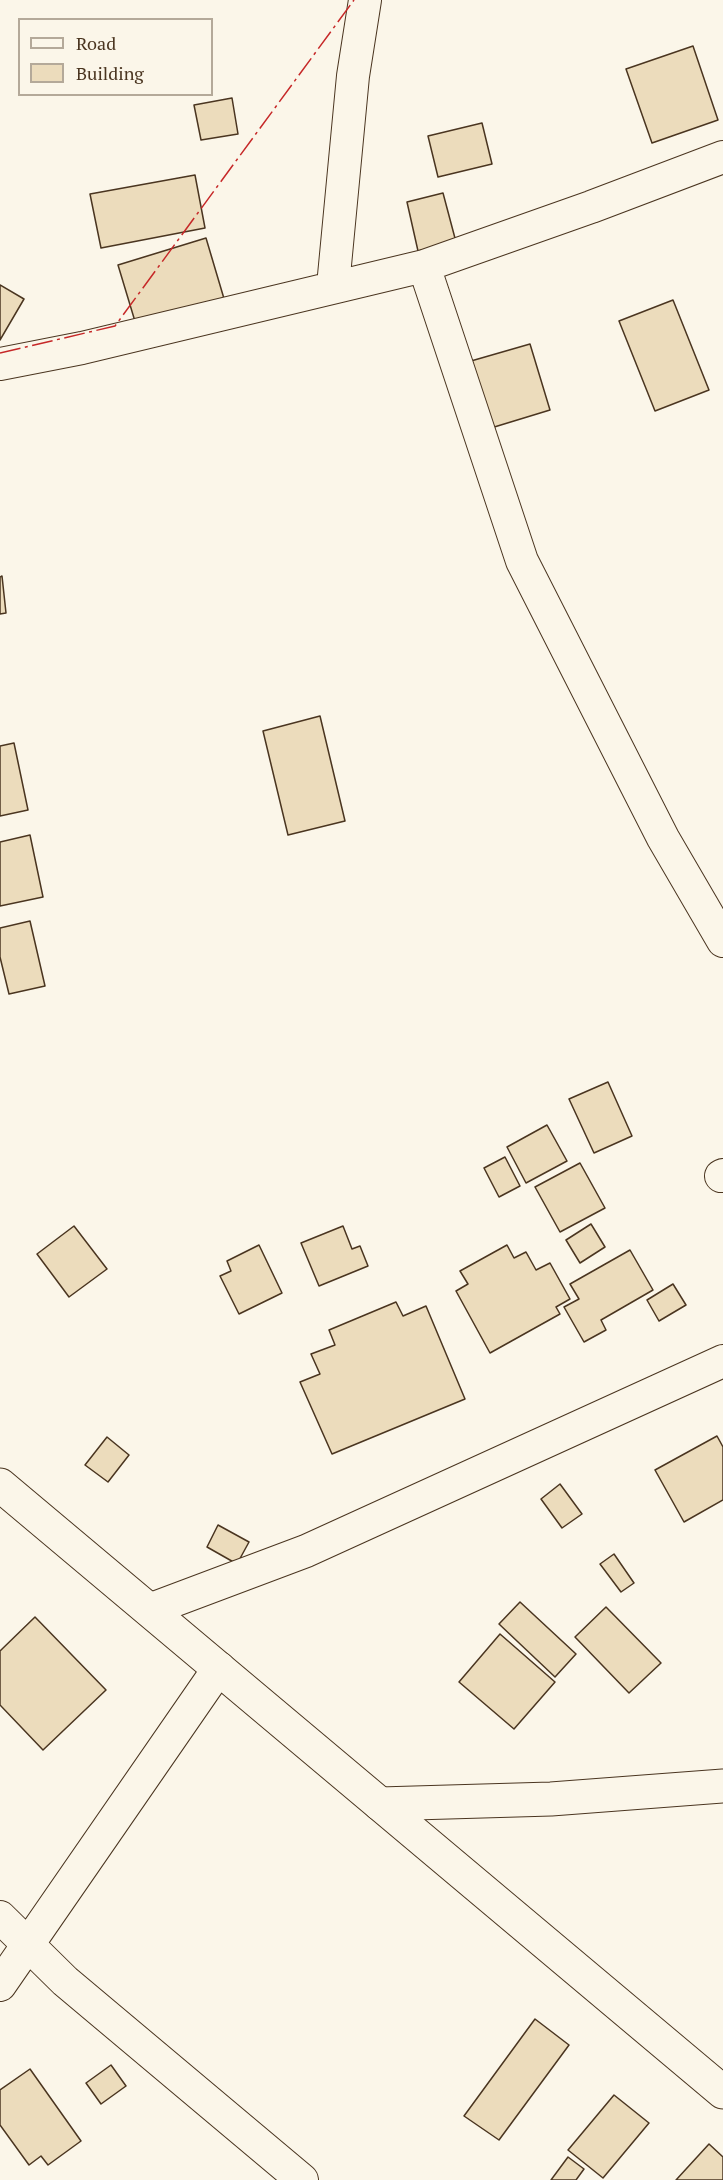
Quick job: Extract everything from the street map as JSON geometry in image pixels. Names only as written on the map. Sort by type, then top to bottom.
[{"type":"main road","points":[[0,1485],[723,2092]]},
{"type":"main road","points":[[380,1804],[551,1800],[723,1786]]},
{"type":"street","points":[[333,286],[353,76],[364,0]]},
{"type":"street","points":[[0,364],[82,348],[423,266],[591,207],[723,157]]},
{"type":"street","points":[[423,266],[522,561],[663,838],[723,941]]},
{"type":"street","points":[[149,1610],[306,1551],[723,1361]]},
{"type":"street","points":[[0,1985],[219,1668]]},
{"type":"street","points":[[0,1917],[65,1981],[302,2180]]},
{"type":"building","points":[[693,46],[718,120],[652,143],[626,69]]},
{"type":"building","points":[[232,98],[238,134],[201,140],[194,105]]},
{"type":"building","points":[[482,123],[492,164],[438,177],[428,136]]},
{"type":"building","points":[[195,175],[205,228],[101,248],[90,194]]},
{"type":"building","points":[[443,193],[456,242],[418,251],[407,202]]},
{"type":"building","points":[[206,238],[225,302],[137,328],[118,265]]},
{"type":"building","points":[[0,285],[24,299],[0,340]]},
{"type":"building","points":[[673,300],[709,390],[655,411],[619,321]]},
{"type":"building","points":[[530,344],[550,410],[491,428],[471,361]]},
{"type":"building","points":[[2,576],[6,613],[0,614],[0,577]]},
{"type":"building","points":[[320,716],[345,821],[288,835],[263,731]]},
{"type":"building","points":[[14,743],[28,810],[0,816],[0,746]]},
{"type":"building","points":[[30,835],[43,897],[0,906],[0,842]]},
{"type":"building","points":[[30,921],[45,986],[9,994],[0,957],[0,928]]},
{"type":"building","points":[[608,1082],[632,1136],[594,1153],[569,1099]]},
{"type":"building","points":[[547,1125],[567,1161],[526,1183],[507,1147]]},
{"type":"building","points":[[505,1157],[520,1186],[499,1197],[484,1168]]},
{"type":"building","points":[[580,1163],[605,1208],[560,1232],[535,1187]]},
{"type":"building","points":[[591,1224],[605,1247],[580,1263],[566,1240]]},
{"type":"building","points":[[74,1226],[107,1269],[69,1297],[37,1254]]},
{"type":"building","points":[[343,1226],[352,1249],[360,1246],[368,1266],[319,1286],[301,1243]]},
{"type":"building","points":[[259,1245],[282,1293],[239,1314],[220,1276],[231,1271],[227,1261]]},
{"type":"building","points":[[507,1245],[514,1258],[526,1252],[536,1270],[550,1263],[570,1299],[556,1307],[560,1314],[490,1353],[456,1291],[468,1284],[460,1271]]},
{"type":"building","points":[[630,1250],[653,1290],[601,1320],[606,1330],[584,1342],[564,1307],[579,1299],[570,1284]]},
{"type":"building","points":[[673,1284],[686,1305],[659,1321],[647,1300]]},
{"type":"building","points":[[396,1302],[403,1316],[426,1306],[465,1399],[332,1454],[300,1382],[320,1374],[311,1354],[335,1345],[329,1330]]},
{"type":"building","points":[[717,1436],[723,1447],[723,1500],[684,1522],[655,1470]]},
{"type":"building","points":[[107,1437],[129,1455],[108,1482],[85,1465]]},
{"type":"building","points":[[560,1484],[582,1514],[562,1528],[541,1499]]},
{"type":"building","points":[[218,1525],[249,1542],[237,1564],[207,1547]]},
{"type":"building","points":[[614,1554],[634,1583],[621,1592],[600,1564]]},
{"type":"building","points":[[520,1602],[576,1654],[555,1677],[499,1624]]},
{"type":"building","points":[[606,1607],[661,1663],[629,1693],[575,1637]]},
{"type":"building","points":[[35,1617],[106,1690],[43,1750],[0,1705],[0,1651]]},
{"type":"building","points":[[500,1634],[555,1682],[514,1729],[459,1682]]},
{"type":"building","points":[[535,2019],[569,2045],[499,2140],[464,2116]]},
{"type":"building","points":[[111,2065],[126,2086],[101,2104],[86,2083]]},
{"type":"building","points":[[30,2069],[81,2141],[48,2165],[41,2156],[29,2165],[0,2125],[0,2090]]},
{"type":"building","points":[[614,2095],[649,2123],[603,2178],[568,2150]]},
{"type":"building","points":[[709,2144],[723,2157],[723,2180],[676,2180]]},
{"type":"building","points":[[568,2157],[584,2169],[576,2180],[551,2180]]},
{"type":"power","points":[[0,353],[115,326],[354,0]]}]
